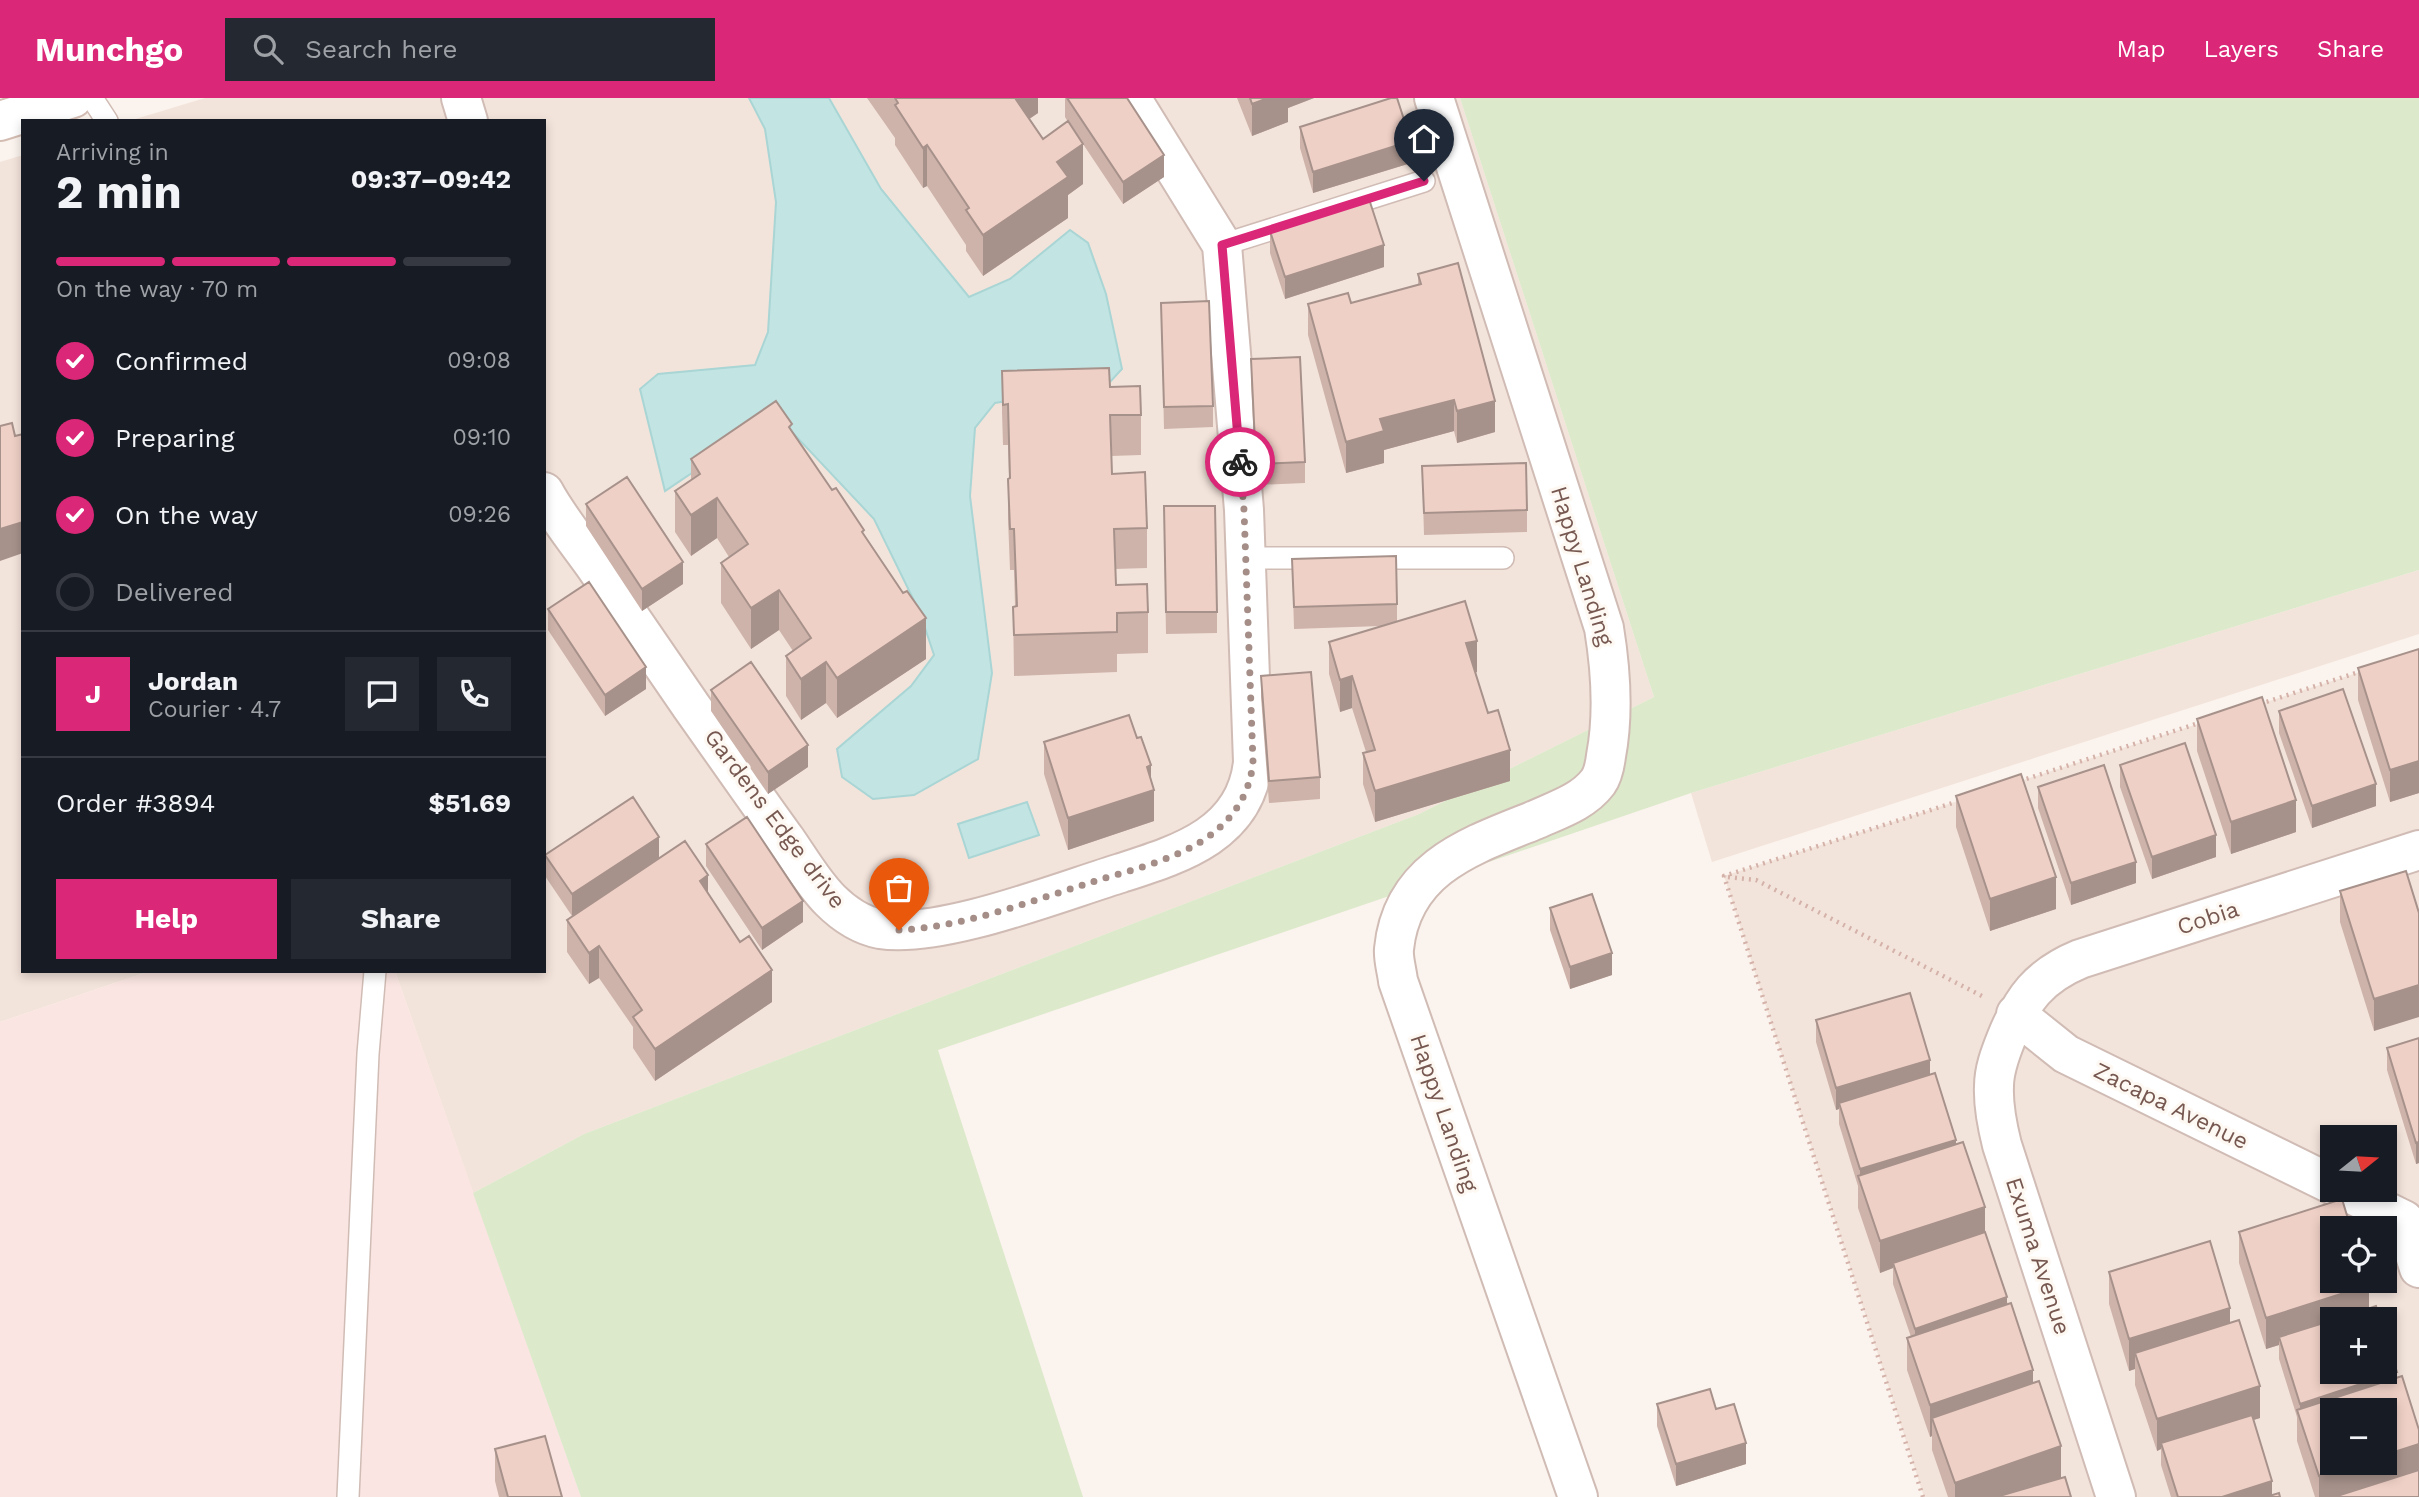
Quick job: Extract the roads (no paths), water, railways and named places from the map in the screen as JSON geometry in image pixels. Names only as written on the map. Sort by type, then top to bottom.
[{"type":"street","points":[[0,121],[73,98]]},
{"type":"street","points":[[461,98],[467,119]]},
{"type":"street","name":"Gardens Edge drive","points":[[546,495],[828,898],[845,914],[862,924],[879,929],[922,929],[999,911],[1159,860],[1199,843],[1225,823],[1244,799],[1253,762],[1244,510],[1222,245],[1131,98]]},
{"type":"street","name":"Happy Landing","points":[[1434,98],[1604,628],[1609,659],[1612,729],[1599,781],[1574,804],[1479,842],[1434,869],[1418,886],[1402,917],[1394,951],[1398,981],[1578,1497]]},
{"type":"street","name":"Cobia","points":[[2016,1014],[2023,1002],[2059,968],[2419,850]]},
{"type":"street","name":"Zacapa Avenue","points":[[2016,1014],[2066,1054],[2320,1179]]},
{"type":"street","name":"Exuma Avenue","points":[[2016,1014],[1999,1055],[1994,1085],[1995,1115],[2002,1145],[2116,1497]]},
{"type":"street","points":[[2373,1202],[2411,1217],[2419,1268]]},
{"type":"lane","points":[[92,98],[106,119]]},
{"type":"lane","points":[[1222,245],[1424,181]]},
{"type":"lane","points":[[1245,558],[1503,558]]},
{"type":"lane","points":[[348,1497],[368,1054],[375,973]]},
{"type":"water","points":[[749,98],[829,98],[881,189],[969,297],[1010,279],[1070,230],[1088,243],[1106,294],[1122,369],[1108,384],[995,403],[975,428],[970,496],[992,673],[978,759],[914,795],[873,799],[842,777],[837,749],[911,686],[934,655],[920,613],[874,519],[793,433],[766,423],[665,491],[640,389],[658,374],[755,365],[768,332],[776,202],[765,129]]},
{"type":"water","points":[[1027,802],[1039,835],[969,858],[958,824]]}]
